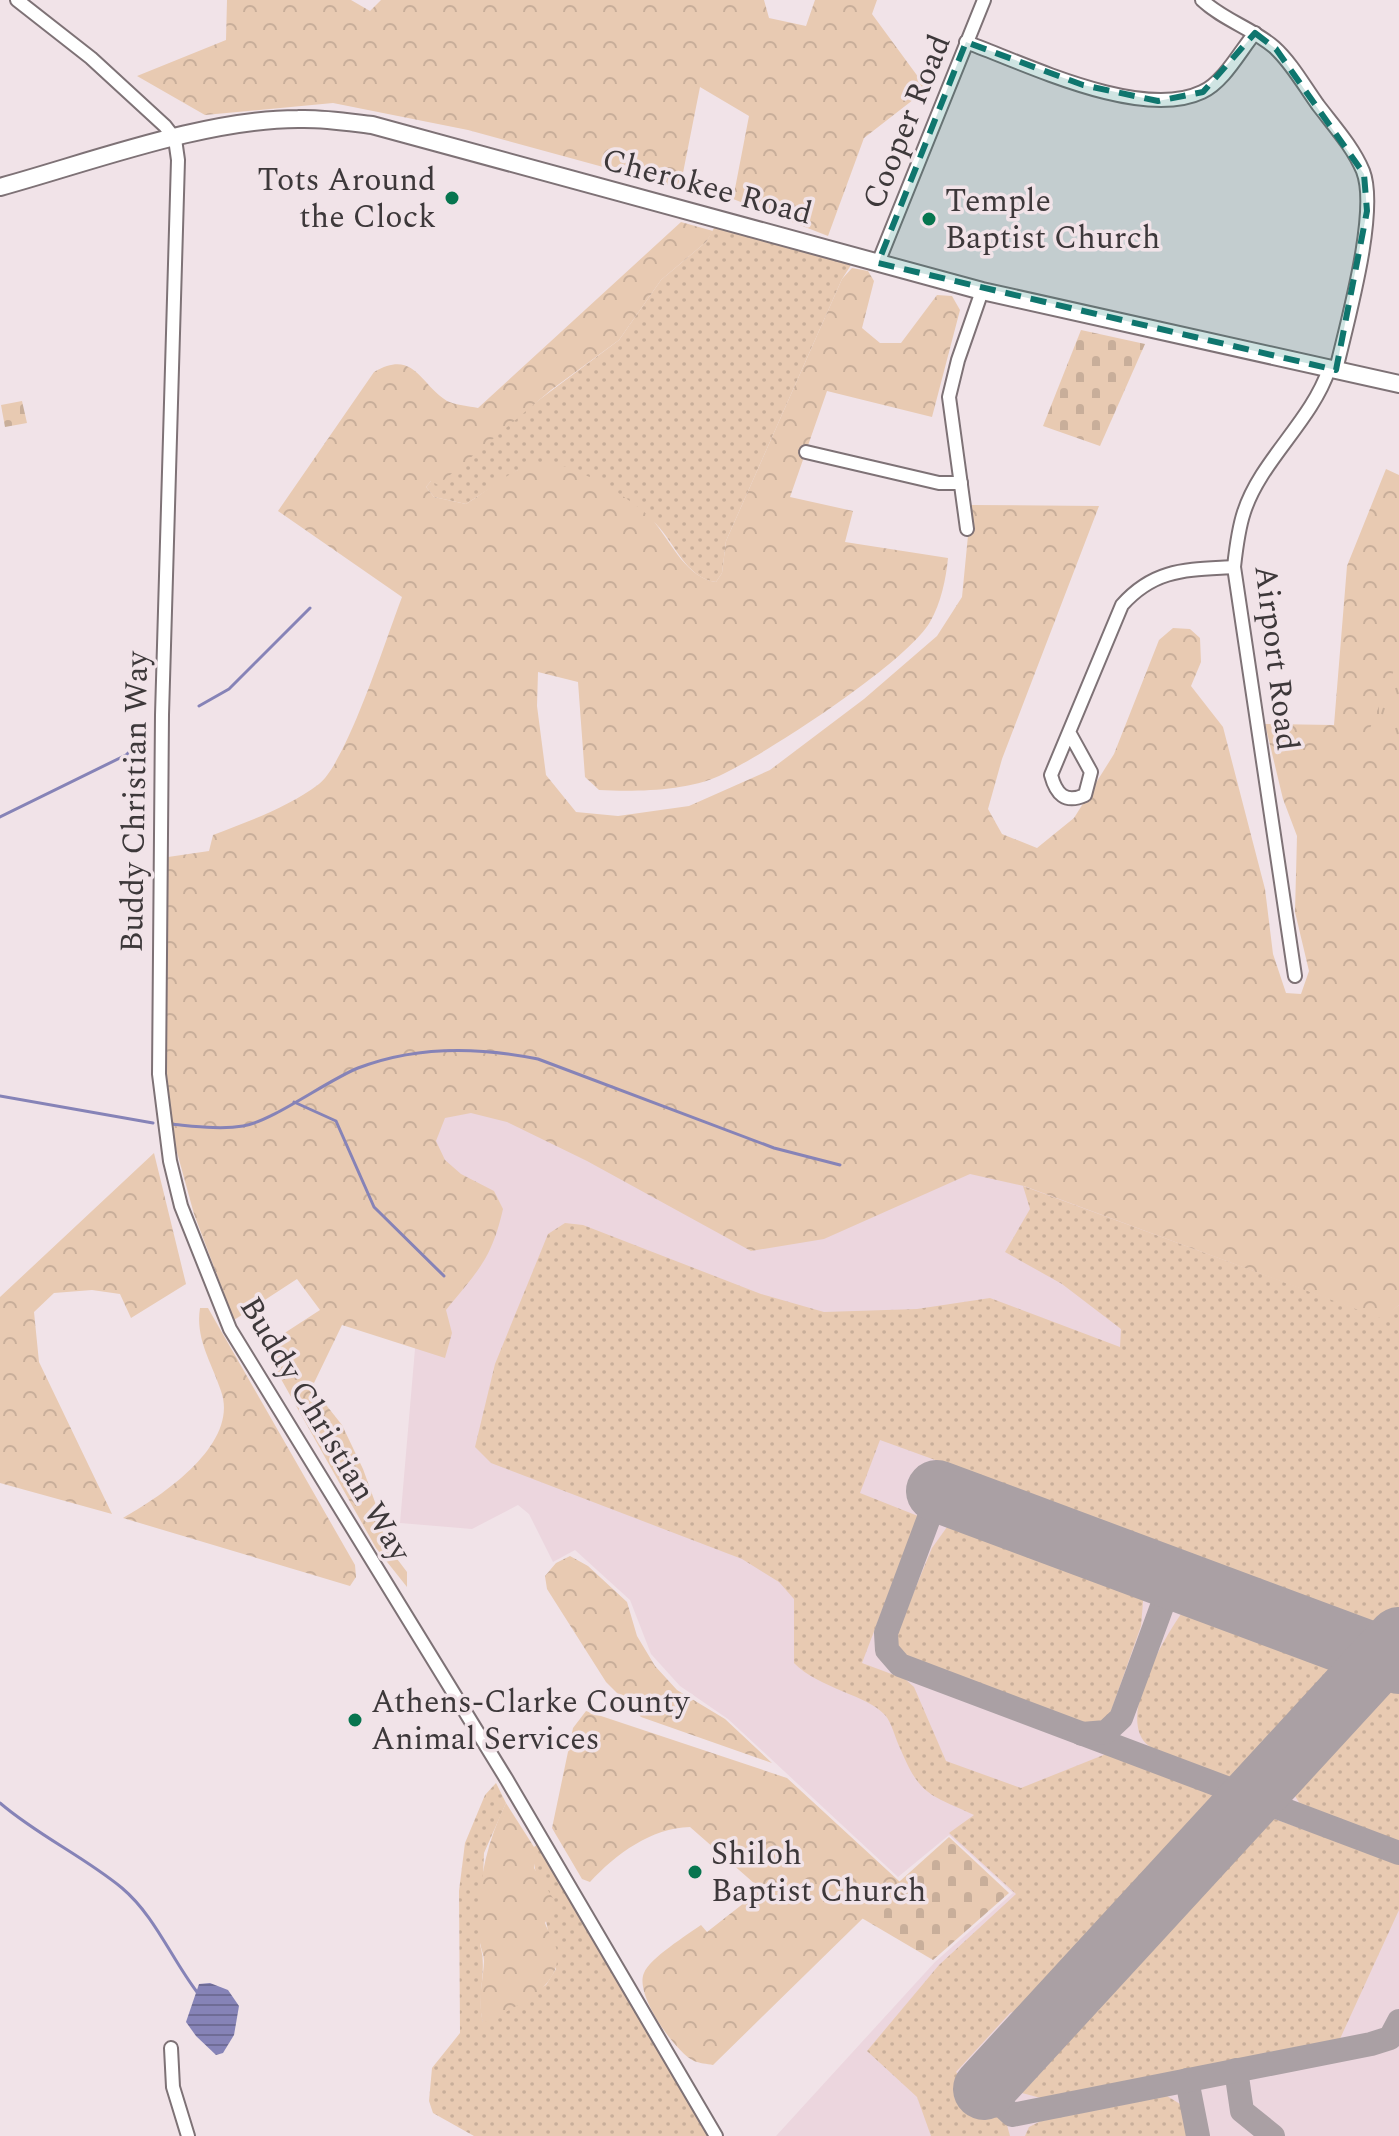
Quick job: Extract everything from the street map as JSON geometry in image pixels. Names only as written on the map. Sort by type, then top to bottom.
[{"type":"main road","name":"Cherokee Road","points":[[0,187],[175,139],[264,121],[296,119],[372,125],[982,291],[1399,384]]},
{"type":"street","points":[[17,0],[91,58],[165,126],[175,139]]},
{"type":"street","name":"Cooper Road","points":[[878,263],[984,0]]},
{"type":"street","name":"Airport Road","points":[[1202,0],[1215,12],[1255,33],[1276,49],[1347,144],[1364,174],[1367,211],[1356,283],[1333,370],[1248,501],[1234,567],[1295,976]]},
{"type":"street","points":[[966,42],[1083,85],[1158,101],[1203,92],[1220,78],[1255,33]]},
{"type":"street","name":"Buddy Christian Way","points":[[175,139],[178,160],[157,1028],[164,1119],[181,1206],[230,1329],[499,1767],[716,2136]]},
{"type":"street","points":[[967,529],[949,397],[958,360],[982,291]]},
{"type":"street","points":[[806,452],[939,483],[961,483]]},
{"type":"street","points":[[1069,732],[1091,772],[1085,795],[1074,800],[1062,797],[1051,775],[1122,605],[1142,583],[1180,570],[1234,567]]},
{"type":"street","points":[[171,2048],[173,2087],[188,2136]]},
{"type":"highlighted area","points":[[1255,33],[1276,49],[1364,174],[1367,211],[1336,370],[878,263],[966,42],[1083,85],[1158,101],[1203,92]]},
{"type":"shaded area","points":[[438,1082],[987,1160],[1399,1281],[1399,2136],[776,2136],[935,1962],[1013,1893],[949,1835],[898,1877],[728,1719],[680,1686],[651,1654],[630,1600],[575,1550],[553,1562],[529,1514],[518,1505],[472,1529],[400,1523]]},
{"type":"shaded area","points":[[210,1983],[228,1990],[239,2006],[234,2035],[223,2053],[216,2055],[186,2022],[199,1984]]},
{"type":"green space","points":[[227,0],[351,0],[370,11],[381,0],[764,0],[769,18],[806,26],[815,0],[877,0],[872,14],[927,89],[864,138],[828,236],[733,199],[749,116],[700,87],[680,188],[468,130],[333,103],[205,115],[137,76],[226,40]]},
{"type":"green space","points":[[681,222],[713,231],[706,242],[661,280],[619,340],[551,390],[438,485],[431,481],[426,487],[434,497],[466,504],[527,466],[548,463],[564,466],[600,482],[633,503],[655,523],[688,567],[716,582],[722,573],[726,541],[842,279],[852,268],[868,271],[874,281],[862,328],[880,343],[901,343],[937,295],[952,296],[960,310],[932,417],[827,391],[790,497],[853,511],[845,542],[948,558],[946,574],[930,622],[893,661],[768,749],[719,776],[691,785],[644,790],[599,790],[585,777],[578,682],[538,672],[537,706],[546,775],[576,812],[618,816],[689,806],[770,770],[864,699],[937,636],[962,597],[971,505],[1099,506],[1002,759],[988,809],[1002,834],[1037,848],[1074,818],[1114,754],[1159,640],[1173,628],[1190,629],[1200,638],[1201,662],[1191,686],[1223,727],[1265,889],[1273,954],[1286,993],[1301,994],[1309,971],[1295,912],[1297,836],[1283,799],[1265,724],[1334,725],[1347,566],[1386,469],[1399,475],[1399,1305],[1383,1319],[1024,1186],[970,1174],[824,1239],[751,1251],[587,1161],[507,1122],[471,1113],[445,1118],[436,1141],[445,1160],[461,1174],[494,1191],[503,1209],[488,1253],[446,1310],[452,1333],[445,1358],[342,1325],[314,1383],[319,1396],[342,1425],[363,1469],[380,1516],[385,1543],[407,1572],[407,1587],[376,1548],[263,1347],[320,1310],[297,1279],[234,1320],[194,1214],[172,1134],[161,1051],[168,857],[209,851],[213,835],[307,793],[330,771],[354,725],[402,597],[278,511],[374,372],[398,364],[407,366],[447,401],[478,408]]},
{"type":"green space","points":[[717,223],[853,262],[842,279],[726,541],[722,573],[716,582],[689,567],[663,532],[648,519],[518,470],[466,504],[434,497],[426,487],[431,481],[619,340],[661,280],[706,242]]},
{"type":"green space","points":[[1081,330],[1145,344],[1100,446],[1043,426]]},
{"type":"green space","points":[[22,401],[27,423],[5,427],[1,405]]},
{"type":"green space","points":[[1399,658],[1399,739],[1368,733]]},
{"type":"green space","points":[[154,1153],[186,1284],[131,1318],[120,1294],[92,1290],[54,1293],[34,1312],[39,1362],[112,1514],[0,1483],[0,1297]]},
{"type":"green space","points":[[1023,1186],[1382,1318],[1399,1305],[1399,1610],[1378,1632],[936,1468],[938,1461],[880,1440],[860,1493],[918,1516],[862,1663],[905,1679],[914,1687],[946,1761],[1021,1788],[1106,1754],[1215,1793],[1222,1801],[1036,2002],[1010,2013],[956,2072],[1005,2118],[1010,2136],[931,2136],[917,2097],[867,2051],[939,1965],[1016,1894],[949,1833],[974,1815],[936,1797],[920,1785],[887,1718],[877,1708],[817,1679],[794,1663],[794,1599],[779,1582],[742,1559],[491,1463],[475,1447],[495,1364],[548,1234],[565,1223],[583,1225],[761,1294],[824,1312],[917,1309],[990,1298],[1120,1347],[1121,1329],[1062,1284],[1005,1252],[1030,1209]]},
{"type":"green space","points":[[200,1308],[208,1308],[355,1565],[356,1577],[350,1586],[123,1518],[194,1466],[209,1449],[219,1430],[224,1411],[221,1391],[202,1341]]},
{"type":"green space","points":[[952,1520],[1144,1590],[1141,1626],[1108,1720],[1087,1725],[900,1653],[896,1644],[898,1630],[932,1548]]},
{"type":"green space","points":[[570,1556],[588,1566],[627,1602],[637,1636],[655,1666],[677,1690],[725,1719],[772,1763],[641,1717],[606,1682],[547,1589],[545,1576],[556,1563]]},
{"type":"green space","points":[[1186,1607],[1348,1665],[1241,1781],[1170,1758],[1149,1746],[1140,1734],[1137,1717],[1147,1677],[1167,1636]]},
{"type":"green space","points":[[1391,1682],[1399,1685],[1399,1841],[1300,1804],[1290,1788]]},
{"type":"green space","points":[[586,1711],[787,1778],[900,1882],[713,2065],[694,2061],[667,2035],[650,2008],[642,1982],[644,1973],[653,1961],[678,1941],[701,1925],[707,1932],[744,1903],[755,1884],[690,1827],[648,1837],[611,1862],[590,1882],[582,1879],[552,1828],[573,1728]]},
{"type":"green space","points":[[496,1783],[506,1803],[484,1853],[480,1945],[483,2022],[546,1985],[556,1969],[533,1859],[534,1847],[539,1843],[709,2136],[474,2136],[433,2113],[429,2101],[432,2068],[460,2033],[459,1891],[465,1843],[485,1795]]},
{"type":"green space","points":[[506,1803],[534,1847],[534,1868],[556,1903],[545,1923],[557,1952],[556,1965],[551,1977],[532,1996],[483,2023],[480,2006],[484,1961],[479,1924],[481,1888],[492,1837]]},
{"type":"green space","points":[[1264,1815],[1399,1864],[1399,1910],[1339,2041],[1052,2101],[1022,2093],[1056,2056],[1061,2034]]},
{"type":"green space","points":[[949,1837],[1009,1893],[933,1960],[860,1917]]},
{"type":"green space","points":[[1167,2096],[1185,2107],[1191,2136],[1025,2136],[1029,2127],[1041,2121]]},
{"type":"waterway","points":[[199,706],[229,689],[310,608]]},
{"type":"waterway","points":[[0,817],[126,755],[145,737]]},
{"type":"waterway","points":[[170,1124],[216,1128],[243,1126],[269,1117],[345,1074],[380,1061],[424,1052],[493,1052],[538,1059],[774,1148],[840,1165]]},
{"type":"waterway","points":[[0,1096],[153,1123]]},
{"type":"waterway","points":[[294,1102],[336,1121],[374,1207],[444,1276]]},
{"type":"waterway","points":[[0,1803],[107,1876],[134,1899],[197,1992]]},
{"type":"taxiway","points":[[939,1491],[886,1633],[887,1650],[900,1665],[1399,1853]]},
{"type":"taxiway","points":[[1082,1734],[1106,1732],[1121,1718],[1172,1579]]},
{"type":"taxiway","points":[[984,2089],[1012,2115],[1371,2044],[1390,2038],[1399,2021]]},
{"type":"taxiway","points":[[1236,2070],[1242,2111],[1273,2136]]},
{"type":"taxiway","points":[[1187,2080],[1198,2136]]},
{"type":"runway","points":[[937,1491],[1399,1663]]},
{"type":"runway","points":[[984,2089],[1399,1638]]},
{"type":"place","name":"Tots Around the Clock","points":[[452,198]]},
{"type":"place","name":"Temple Baptist Church","points":[[929,219]]},
{"type":"place","name":"Athens-Clarke County Animal Services","points":[[355,1720]]},
{"type":"place","name":"Shiloh Baptist Church","points":[[695,1872]]}]
